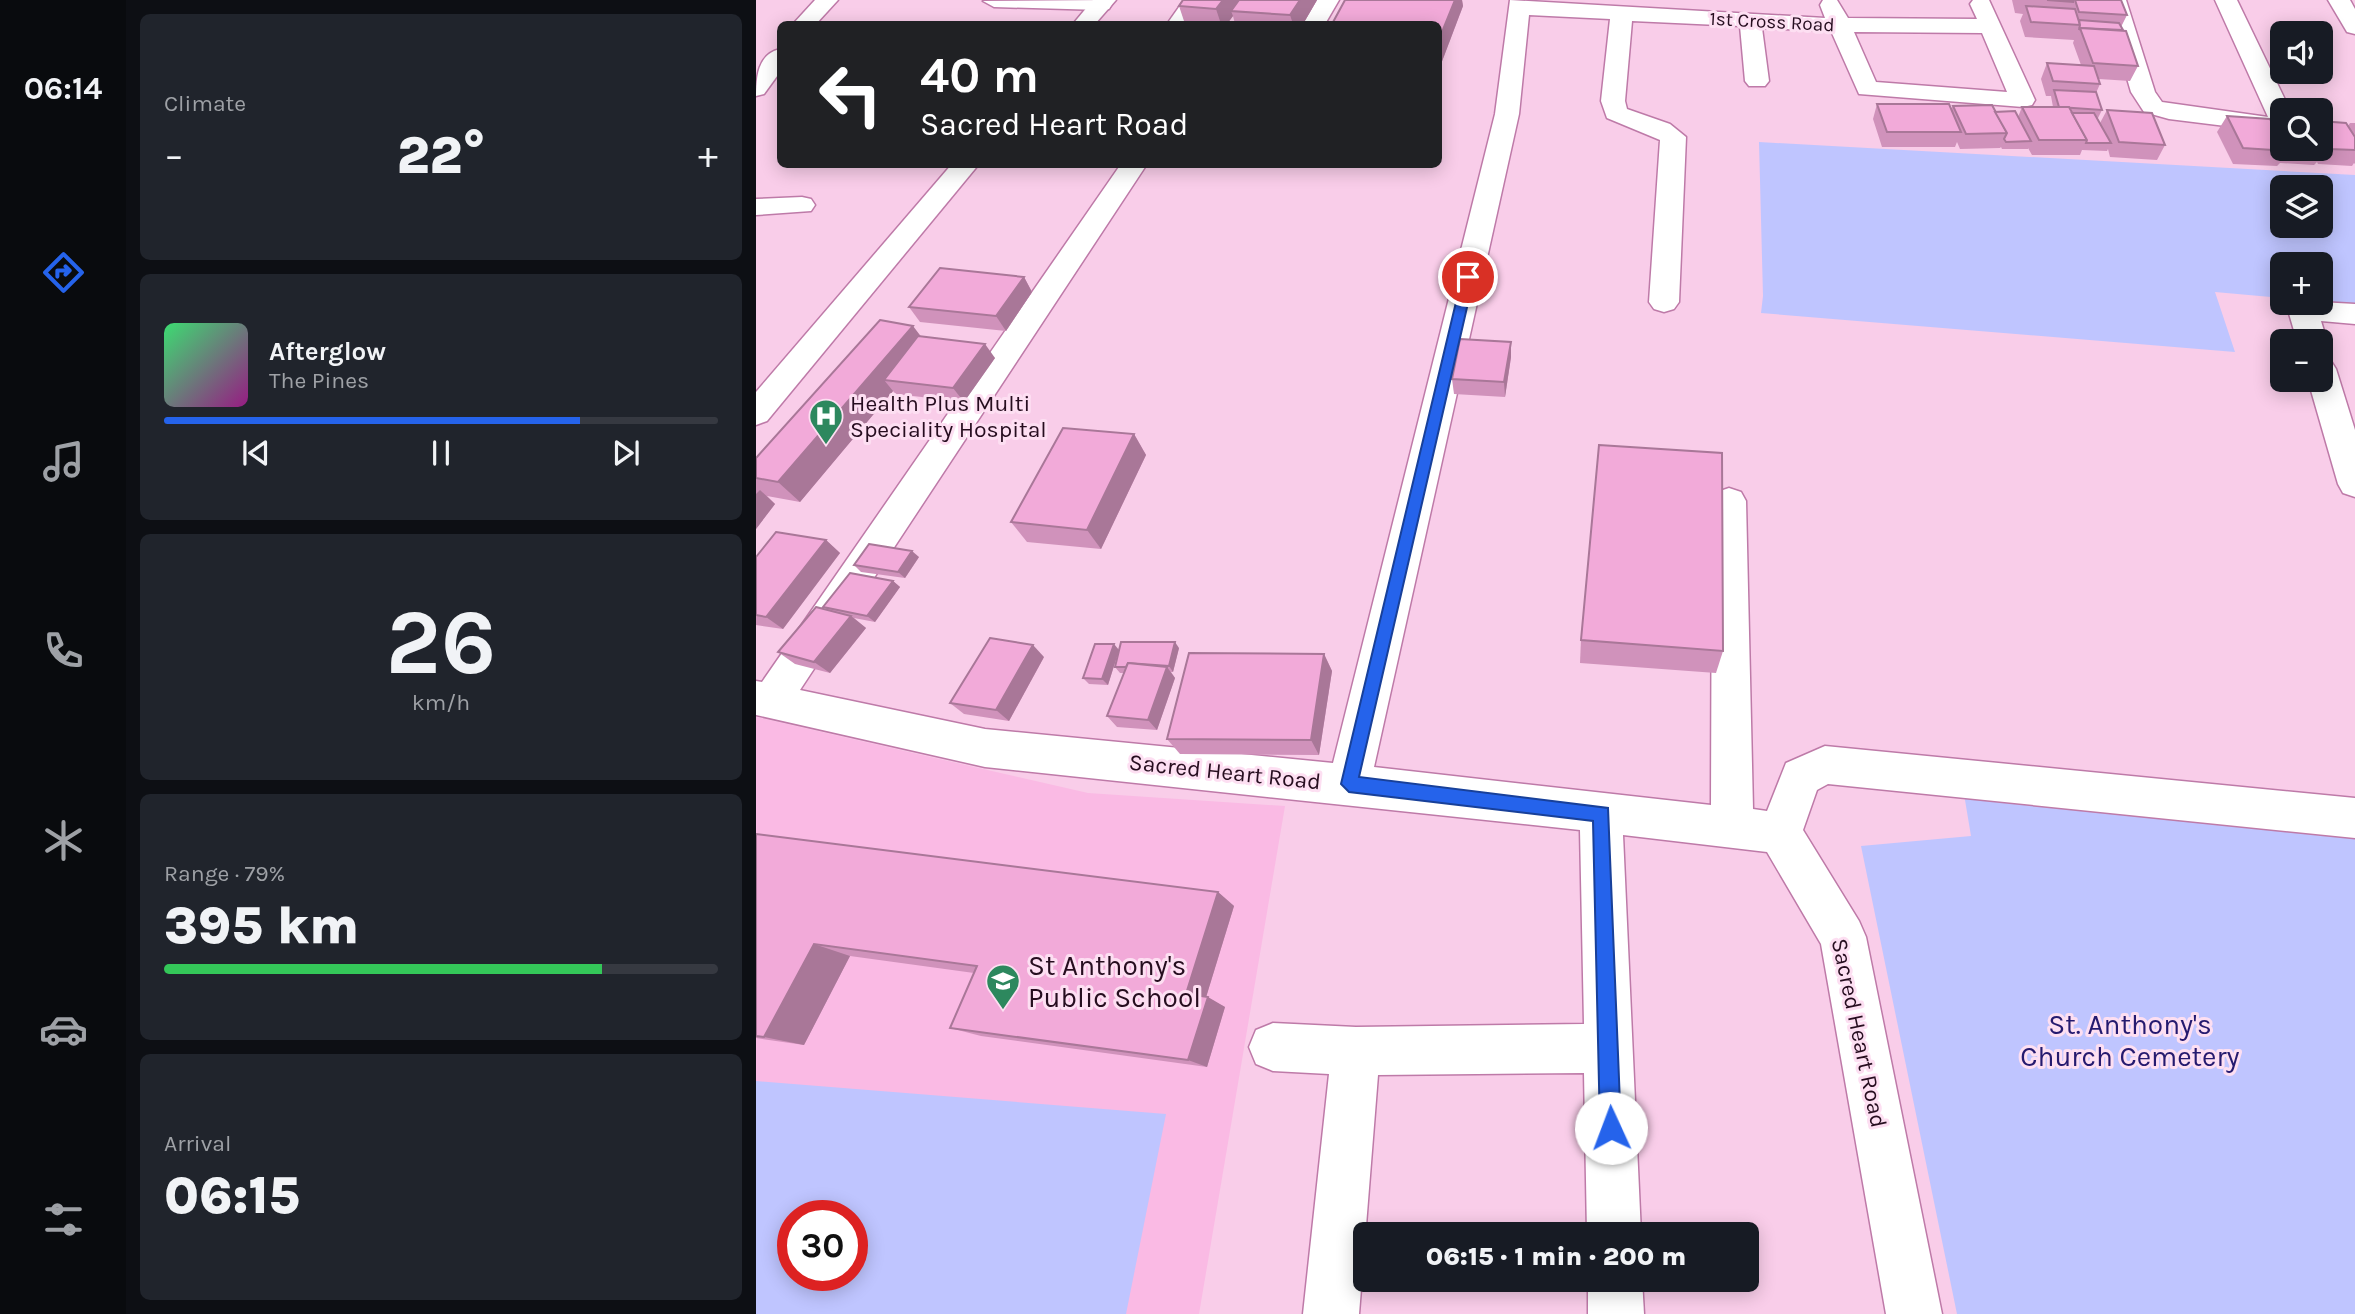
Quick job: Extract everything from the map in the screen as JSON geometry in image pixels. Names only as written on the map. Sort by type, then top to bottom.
[{"type":"street","points":[[807,21],[827,0]]},
{"type":"street","points":[[1180,21],[1195,0]]},
{"type":"street","points":[[1316,21],[1328,0]]},
{"type":"street","points":[[1829,0],[1867,89],[2023,100],[1979,0]]},
{"type":"street","points":[[2115,0],[2143,92],[2153,107],[2169,112],[2270,122]]},
{"type":"street","points":[[2226,0],[2271,98]]},
{"type":"street","points":[[2339,0],[2355,27]]},
{"type":"street","points":[[994,1],[1103,2]]},
{"type":"street","points":[[1087,21],[1103,2]]},
{"type":"street","points":[[1349,784],[1507,114],[1520,4]]},
{"type":"street","name":"1st Cross Road","points":[[1520,4],[1839,26],[1991,26]]},
{"type":"street","points":[[1622,13],[1613,101],[1616,113],[1661,129],[1673,137],[1664,302]]},
{"type":"street","points":[[1750,20],[1757,81]]},
{"type":"street","points":[[756,50],[777,49]]},
{"type":"street","points":[[756,89],[777,60]]},
{"type":"street","points":[[756,104],[777,103]]},
{"type":"street","points":[[756,413],[963,168]]},
{"type":"street","points":[[763,699],[1131,168]]},
{"type":"street","points":[[756,207],[802,205]]},
{"type":"street","points":[[2308,329],[2302,310],[2355,314]]},
{"type":"street","points":[[2327,392],[2355,484]]},
{"type":"street","points":[[1729,501],[1732,828]]},
{"type":"street","name":"Sacred Heart Road","points":[[763,699],[985,748],[1349,784],[1780,833],[1843,937],[1914,1314]]},
{"type":"street","points":[[1780,833],[1801,777],[1825,765],[2355,818]]},
{"type":"street","points":[[1601,814],[1614,1222]]},
{"type":"street","points":[[1273,1048],[1356,1051],[1609,1048]]},
{"type":"street","points":[[1331,1314],[1356,1051]]},
{"type":"street","points":[[1615,1292],[1616,1314]]},
{"type":"shaded area","name":"St Anthony's Public School","points":[[756,717],[1088,793],[1285,806],[1199,1314],[756,1314]]},
{"type":"green space","points":[[1759,142],[2355,175],[2355,305],[2333,303],[2333,252],[2270,252],[2270,297],[2215,292],[2235,352],[1761,313],[1763,296]]},
{"type":"green space","name":"St. Anthony's Church Cemetery","points":[[1964,794],[2355,838],[2355,1314],[1957,1314],[1861,846],[1971,836]]},
{"type":"green space","points":[[756,1081],[1166,1114],[1126,1314],[756,1314]]},
{"type":"building","points":[[1183,0],[1223,0],[1216,9],[1179,6]]},
{"type":"building","points":[[1239,0],[1300,0],[1290,15],[1231,11]]},
{"type":"building","points":[[1345,0],[1455,0],[1442,32],[1442,21],[1334,21]]},
{"type":"building","points":[[2075,0],[2121,0],[2127,15],[2079,12]]},
{"type":"building","points":[[2026,6],[2075,9],[2080,25],[2031,22]]},
{"type":"building","points":[[2079,20],[2119,23],[2123,30],[2079,30]]},
{"type":"building","points":[[2080,28],[2126,31],[2138,66],[2093,63]]},
{"type":"building","points":[[2047,63],[2094,66],[2100,84],[2053,81]]},
{"type":"building","points":[[2054,90],[2096,92],[2102,110],[2059,107]]},
{"type":"building","points":[[1877,104],[1949,104],[1961,132],[1887,132]]},
{"type":"building","points":[[1992,105],[2007,133],[1966,134],[1953,106]]},
{"type":"building","points":[[2022,107],[2069,107],[2087,140],[2039,140]]},
{"type":"building","points":[[2107,110],[2152,113],[2165,145],[2119,142]]},
{"type":"building","points":[[2015,111],[2031,141],[2006,142],[2004,139],[2007,133],[1995,112]]},
{"type":"building","points":[[2072,113],[2094,113],[2111,143],[2086,143],[2087,140]]},
{"type":"building","points":[[2227,116],[2270,119],[2270,150],[2243,148]]},
{"type":"building","points":[[2333,122],[2346,123],[2355,137],[2355,150],[2333,149]]},
{"type":"building","points":[[940,268],[1024,277],[996,316],[909,307]]},
{"type":"building","points":[[880,320],[913,326],[778,482],[756,478],[756,458]]},
{"type":"building","points":[[918,336],[985,344],[953,388],[884,380]]},
{"type":"building","points":[[1460,339],[1511,342],[1504,382],[1452,379]]},
{"type":"building","points":[[1063,428],[1134,434],[1087,530],[1011,522]]},
{"type":"building","points":[[1599,445],[1722,453],[1723,651],[1581,640]]},
{"type":"building","points":[[776,532],[826,540],[766,617],[756,615],[756,557]]},
{"type":"building","points":[[869,544],[912,551],[898,572],[854,565]]},
{"type":"building","points":[[850,573],[893,581],[867,616],[823,607]]},
{"type":"building","points":[[816,607],[851,616],[814,662],[778,652]]},
{"type":"building","points":[[990,638],[1033,645],[996,710],[950,703]]},
{"type":"building","points":[[1121,642],[1175,642],[1169,666],[1128,663],[1126,667],[1115,667]]},
{"type":"building","points":[[1095,644],[1114,644],[1102,679],[1083,678]]},
{"type":"building","points":[[1189,653],[1324,654],[1311,740],[1167,739]]},
{"type":"building","points":[[1128,663],[1167,667],[1148,720],[1107,716]]},
{"type":"building","points":[[756,834],[1218,892],[1186,994],[1208,997],[1188,1060],[950,1028],[977,966],[814,944],[764,1037],[756,1036]]},
{"type":"place","name":"Health Plus Multi Speciality Hospital","points":[[826,446]]},
{"type":"place","name":"St Anthony's Public School","points":[[1003,1011]]},
{"type":"route","points":[[1468,277],[1349,784],[1601,814],[1611,1128]]}]
